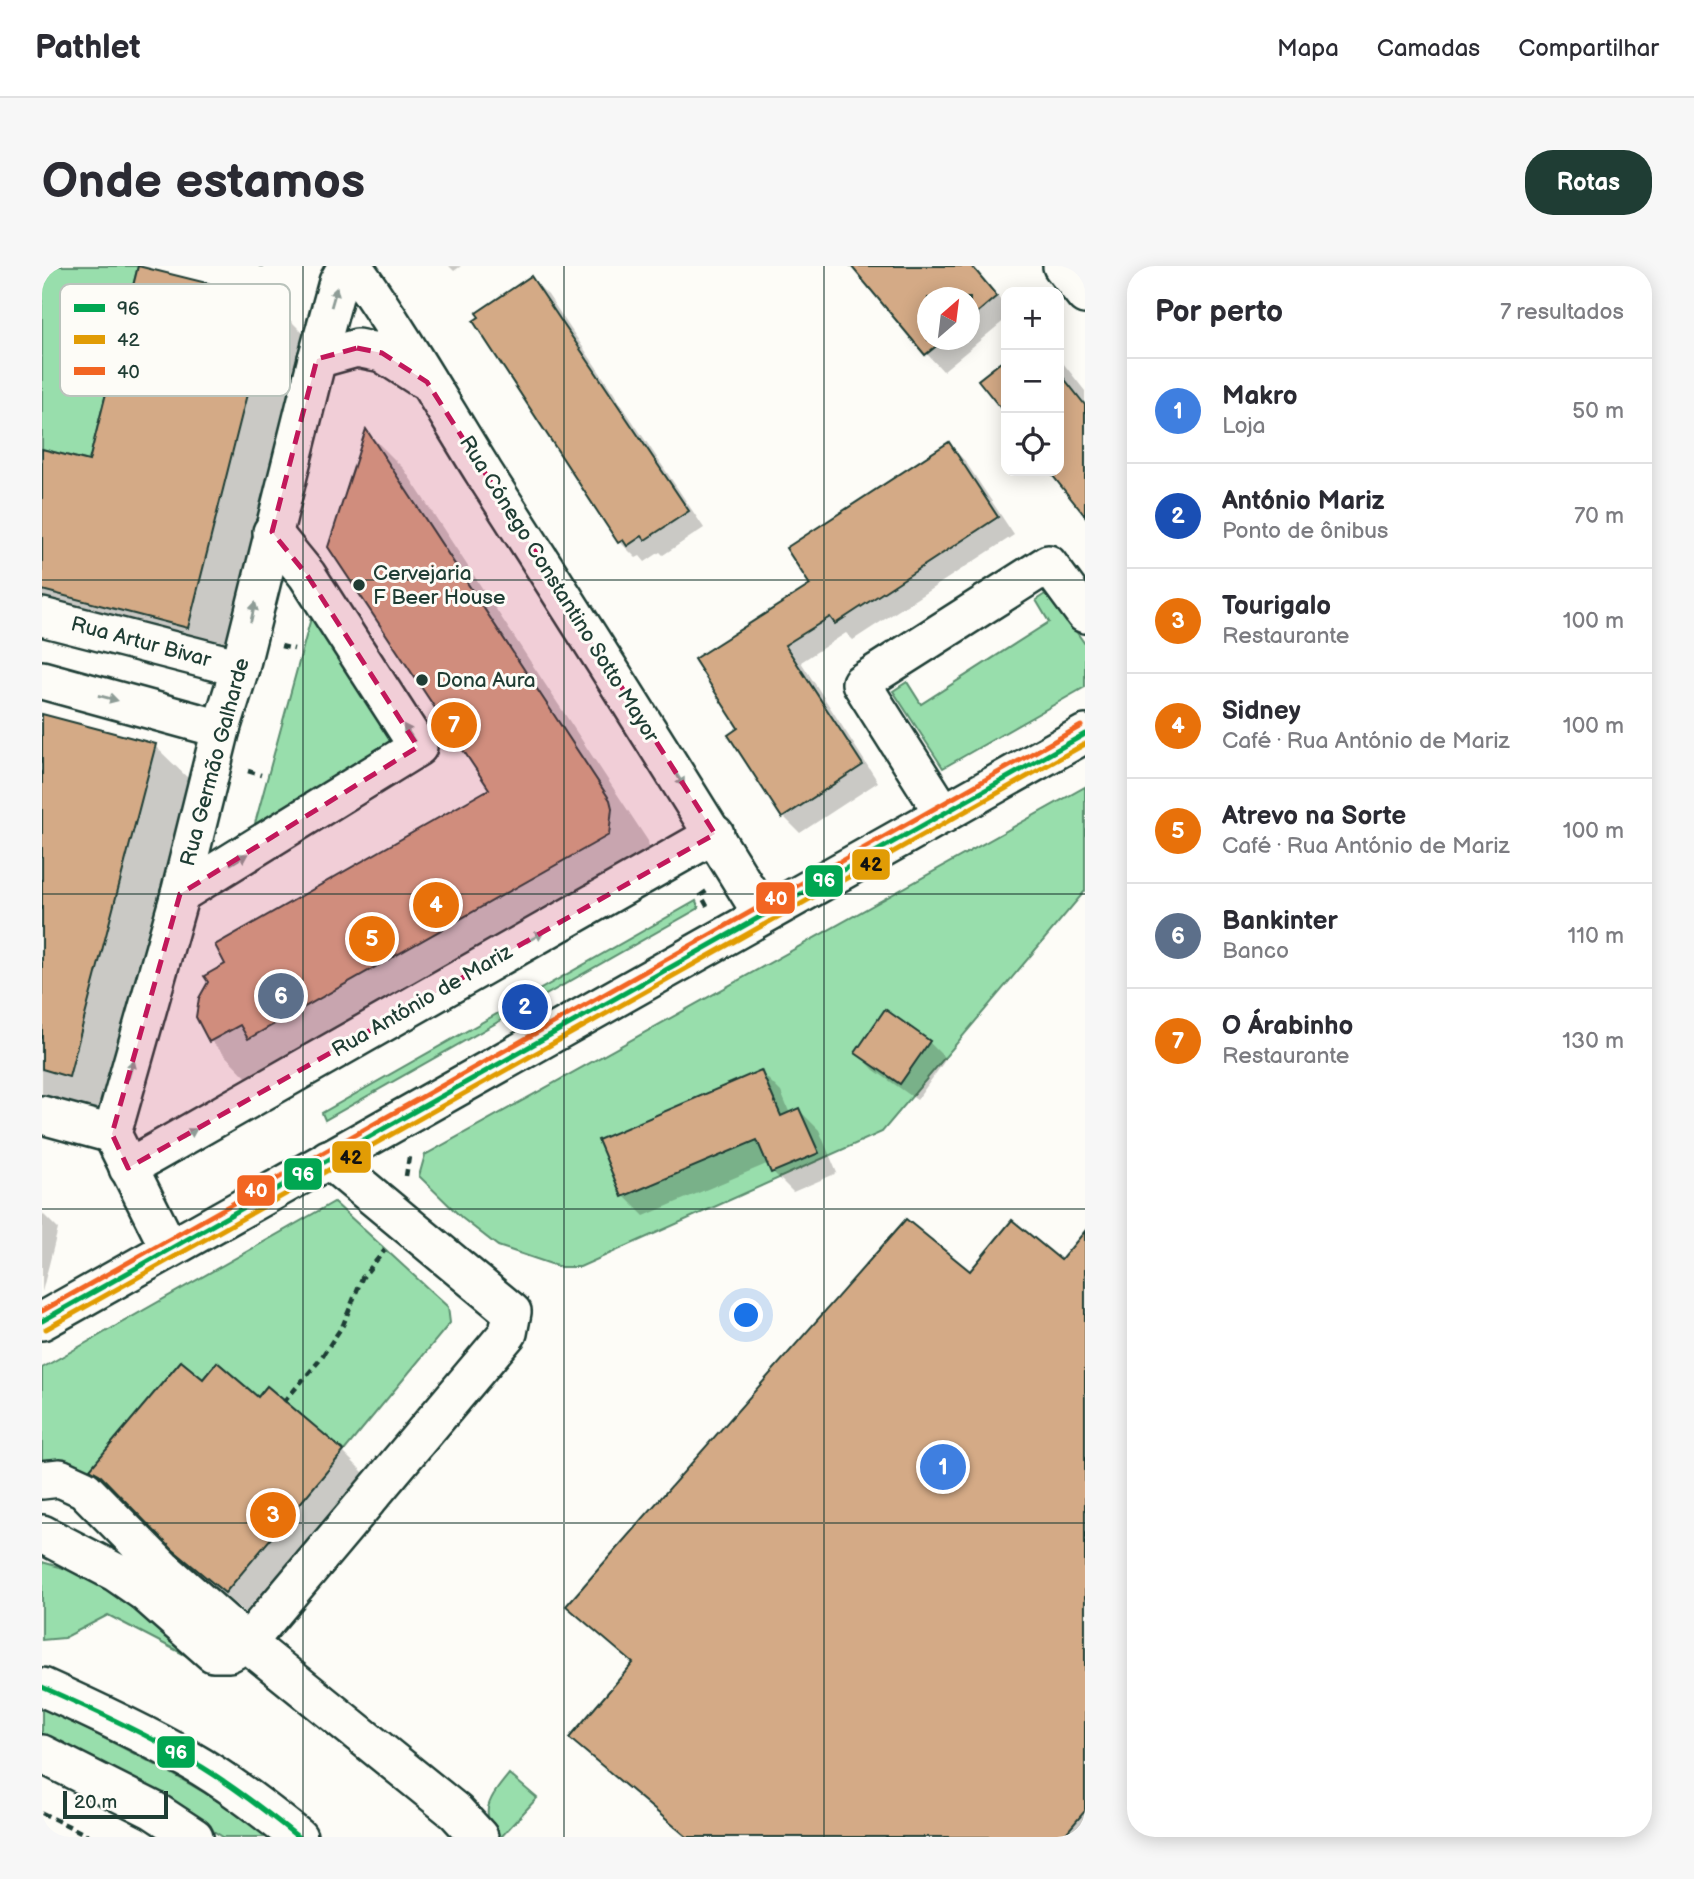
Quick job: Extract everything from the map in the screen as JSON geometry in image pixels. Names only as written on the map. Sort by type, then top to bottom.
[{"type":"street","name":"Rua Germão Galharde","points":[[112,1134],[180,894],[221,729],[240,668],[317,359],[338,282],[347,266]]},
{"type":"street","name":"Rua Cónego Constantino Sotto Mayor","points":[[353,266],[381,304],[426,382],[715,834],[762,914]]},
{"type":"street","points":[[1062,266],[1085,295]]},
{"type":"street","points":[[317,359],[358,348],[382,353],[426,382]]},
{"type":"street","points":[[180,894],[418,747],[307,575],[272,532]]},
{"type":"street","points":[[944,814],[861,683],[1048,565],[1085,614]]},
{"type":"street","name":"Rua Artur Bivar","points":[[42,617],[240,668]]},
{"type":"street","points":[[42,680],[221,729]]},
{"type":"street","points":[[42,1321],[1085,734]]},
{"type":"street","name":"Rua António de Mariz","points":[[128,1168],[715,834]]},
{"type":"street","points":[[42,1115],[112,1134],[169,1248]]},
{"type":"street","points":[[42,1534],[115,1572],[134,1585],[213,1653],[229,1653],[247,1643],[508,1333],[512,1312],[328,1159]]},
{"type":"street","points":[[42,1480],[60,1478],[85,1489],[162,1568],[247,1643],[456,1812],[479,1837]]},
{"type":"street","points":[[42,1687],[91,1708],[189,1759],[258,1805],[298,1837]]},
{"type":"street","points":[[42,1754],[153,1810],[194,1837]]},
{"type":"path","points":[[413,1184],[406,1175],[409,1157],[414,1152]]},
{"type":"path","points":[[285,1402],[319,1361],[343,1325],[362,1278],[385,1249]]},
{"type":"path","points":[[42,1813],[90,1837]]},
{"type":"highlighted area","points":[[357,348],[382,353],[427,382],[715,834],[128,1168],[112,1134],[180,894],[418,747],[307,575],[272,532],[317,359]]},
{"type":"green space","points":[[42,266],[138,266],[133,284],[60,284],[60,396],[105,396],[89,461],[42,449]]},
{"type":"green space","points":[[1048,592],[1085,644],[1085,687],[943,768],[893,691],[907,682],[921,704],[1049,622],[1036,600]]},
{"type":"green space","points":[[314,607],[401,744],[251,838]]},
{"type":"green space","points":[[1085,787],[1085,891],[882,1132],[580,1267],[560,1267],[498,1246],[462,1218],[419,1176],[425,1155]]},
{"type":"green space","points":[[696,901],[699,908],[325,1120],[322,1113]]},
{"type":"green space","points":[[334,1202],[448,1307],[450,1323],[344,1451],[267,1386],[258,1397],[217,1362],[203,1379],[181,1361],[85,1476],[64,1460],[42,1459],[42,1368]]},
{"type":"green space","points":[[42,1562],[106,1580],[191,1658],[108,1615],[64,1638],[42,1640]]},
{"type":"green space","points":[[42,1707],[188,1783],[270,1837],[223,1837],[148,1790],[42,1736]]},
{"type":"green space","points":[[509,1774],[537,1798],[501,1837],[493,1829],[488,1812],[492,1797]]},
{"type":"building","points":[[138,266],[211,284],[133,284]]},
{"type":"building","points":[[851,266],[972,266],[997,296],[980,310],[980,287],[917,287],[917,345]]},
{"type":"building","points":[[531,276],[689,511],[645,540],[642,536],[627,546],[623,540],[618,543],[473,321],[479,317],[476,313]]},
{"type":"building","points":[[1001,362],[1001,409],[978,380]]},
{"type":"building","points":[[1064,378],[1085,405],[1085,516],[1053,476],[1064,476]]},
{"type":"building","points":[[105,396],[247,396],[188,628],[42,590],[42,449],[89,461]]},
{"type":"building","points":[[366,429],[610,800],[612,808],[609,835],[248,1039],[240,1025],[209,1042],[196,1017],[199,998],[208,982],[204,976],[225,964],[215,945],[489,789],[328,547]]},
{"type":"building","points":[[949,442],[998,517],[835,624],[830,617],[785,645],[863,765],[782,818],[728,735],[738,728],[694,659],[810,585],[786,548]]},
{"type":"building","points":[[42,714],[156,744],[69,1077],[42,1069]]},
{"type":"building","points":[[885,1009],[930,1041],[900,1084],[855,1053]]},
{"type":"building","points":[[761,1070],[781,1116],[799,1108],[819,1153],[771,1173],[757,1140],[622,1197],[598,1140]]},
{"type":"building","points":[[906,1219],[970,1271],[1012,1220],[1061,1260],[1085,1231],[1085,1811],[1063,1837],[687,1837],[569,1738],[633,1663],[566,1606]]},
{"type":"building","points":[[181,1361],[203,1379],[217,1362],[258,1397],[267,1386],[344,1451],[225,1593],[172,1549],[99,1474],[90,1469]]},
{"type":"transit line","name":"40","points":[[42,1311],[1081,726]]},
{"type":"transit line","name":"96","points":[[42,1321],[1085,734]]},
{"type":"transit line","name":"42","points":[[46,1329],[1085,744]]},
{"type":"transit line","name":"96","points":[[42,1687],[123,1724],[183,1756],[215,1775],[298,1837]]},
{"type":"place","name":"Cervejaria F Beer House","points":[[359,585]]},
{"type":"place","name":"Dona Aura","points":[[422,680]]},
{"type":"place","name":"O Árabinho","points":[[454,725]]},
{"type":"place","name":"Sidney","points":[[436,905]]},
{"type":"place","name":"Atrevo na Sorte","points":[[372,939]]},
{"type":"place","name":"Bankinter","points":[[281,996]]},
{"type":"place","name":"António Mariz","points":[[525,1007]]},
{"type":"place","name":"Makro","points":[[943,1467]]},
{"type":"place","name":"Tourigalo","points":[[273,1515]]}]
